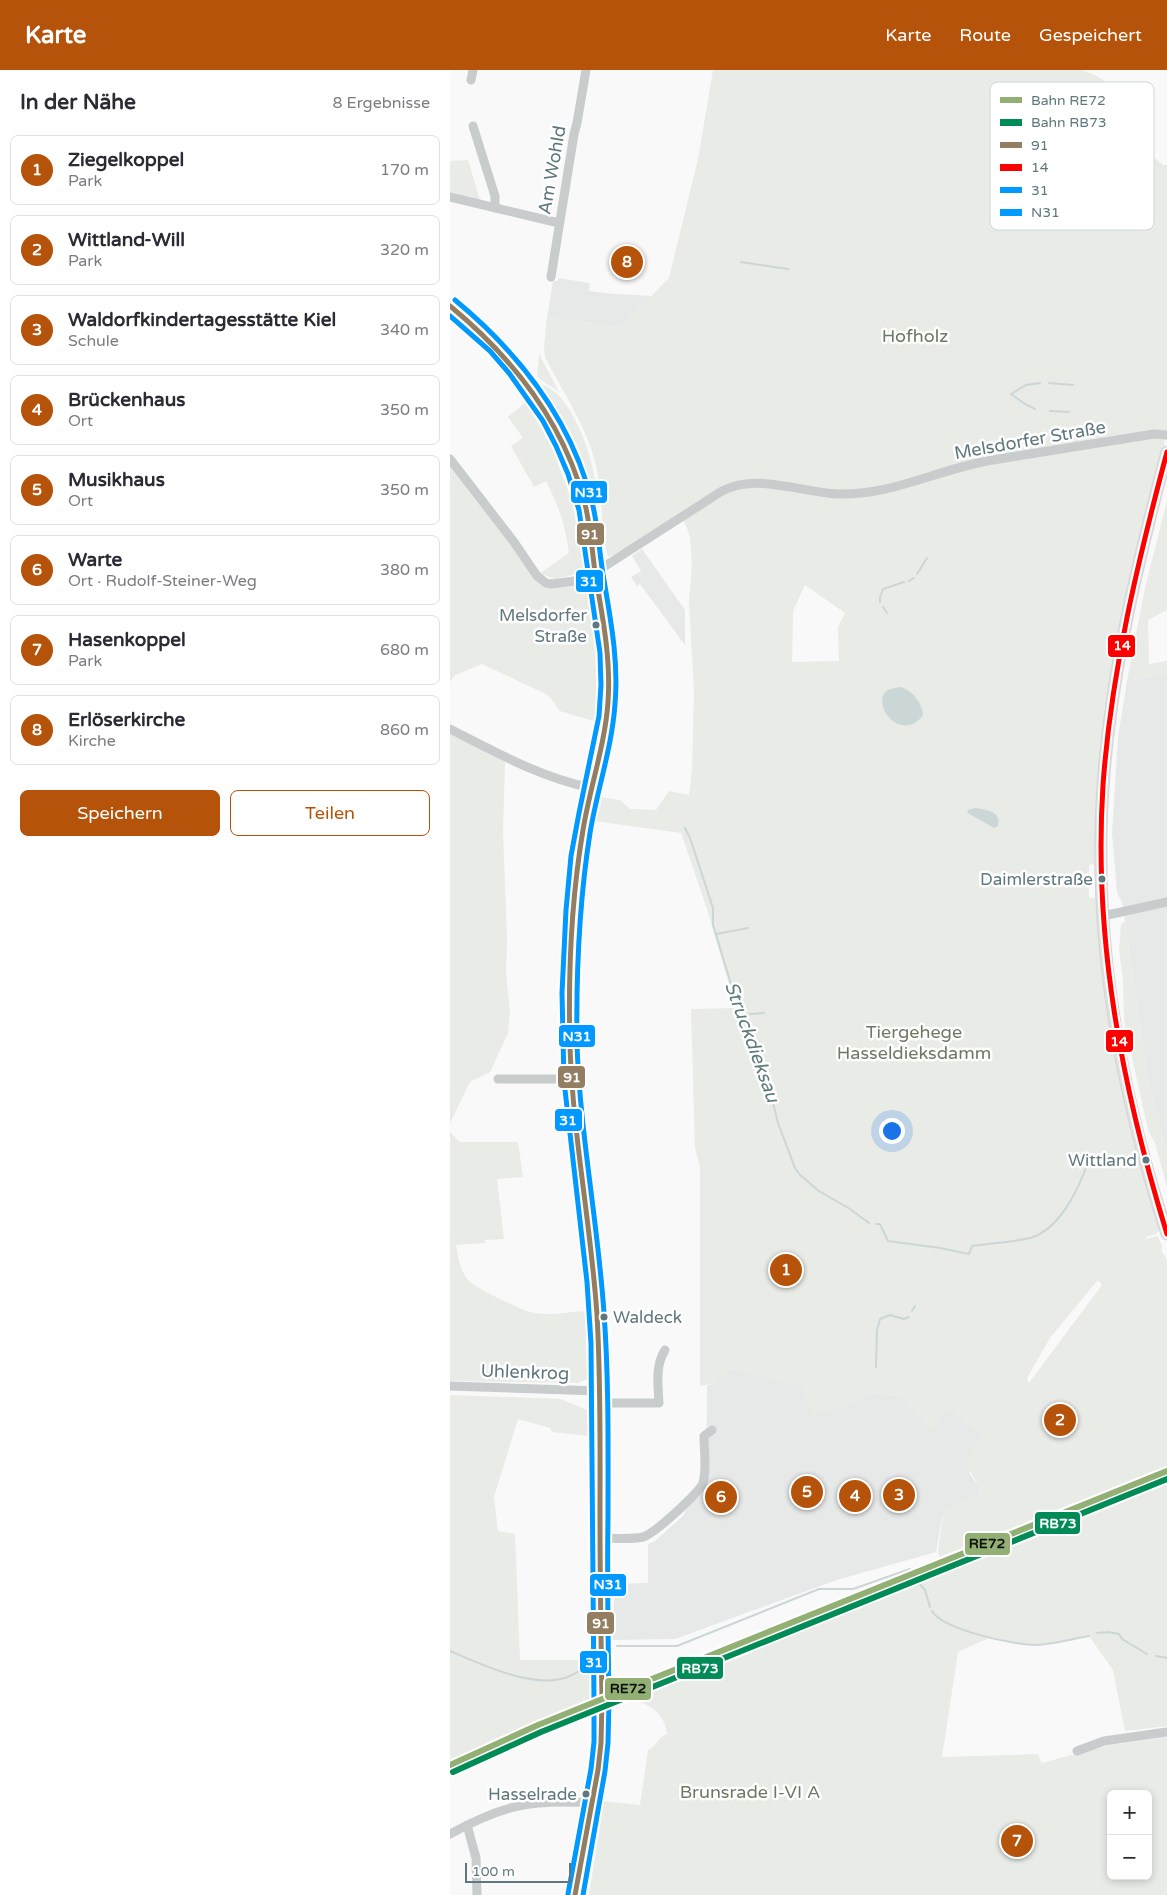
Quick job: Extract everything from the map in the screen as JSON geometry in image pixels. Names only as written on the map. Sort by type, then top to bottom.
[{"type":"main road","points":[[1167,452],[1123,638],[1110,720],[1101,832],[1103,916],[1116,1034],[1139,1142],[1164,1213],[1167,1234]]},
{"type":"street","points":[[471,80],[473,70]]},
{"type":"street","name":"Am Wohld","points":[[551,277],[586,70]]},
{"type":"street","points":[[473,126],[495,196],[494,208]]},
{"type":"street","points":[[450,197],[559,223]]},
{"type":"street","points":[[450,306],[480,330],[511,362],[545,409],[568,454],[584,503],[605,636],[608,694],[603,739],[582,836],[573,909],[570,1022],[571,1079],[596,1302],[600,1403],[602,1700],[600,1754],[575,1895]]},
{"type":"street","name":"Melsdorfer Straße","points":[[450,459],[514,542],[537,576],[546,583],[554,584],[582,580],[722,491],[743,484],[757,483],[829,493],[866,492],[903,486],[976,463],[1002,458],[1154,434],[1167,435]]},
{"type":"street","points":[[450,729],[546,775],[592,788]]},
{"type":"street","points":[[1103,916],[1167,902]]},
{"type":"street","points":[[498,1079],[571,1079]]},
{"type":"street","points":[[600,1403],[659,1403],[658,1366],[666,1350]]},
{"type":"street","name":"Uhlenkrog","points":[[450,1386],[599,1391]]},
{"type":"street","points":[[600,1538],[650,1535],[699,1490],[703,1482],[704,1436],[712,1430]]},
{"type":"street","points":[[1077,1751],[1104,1741],[1167,1732]]},
{"type":"street","points":[[450,1834],[491,1814],[531,1802],[592,1803]]},
{"type":"street","points":[[467,1825],[476,1858],[477,1895]]},
{"type":"shaded area","points":[[558,278],[590,283],[589,291],[652,296],[620,328],[547,317],[553,281],[558,281]]},
{"type":"shaded area","points":[[642,549],[685,610],[685,645],[640,584],[637,586],[631,577],[641,571],[632,556]]},
{"type":"shaded area","points":[[1167,673],[1167,1152],[1147,1079],[1122,902],[1117,893],[1112,833],[1118,737],[1127,681]]},
{"type":"shaded area","points":[[900,687],[912,694],[922,710],[923,715],[916,722],[909,725],[901,725],[894,722],[884,710],[882,703],[886,692]]},
{"type":"shaded area","points":[[975,808],[995,814],[999,821],[998,826],[994,828],[968,813],[967,810]]},
{"type":"shaded area","points":[[731,1368],[803,1386],[840,1407],[871,1393],[900,1395],[932,1430],[948,1407],[983,1437],[973,1449],[969,1473],[979,1486],[981,1492],[978,1496],[946,1510],[942,1517],[936,1552],[837,1580],[675,1639],[613,1640],[614,1584],[648,1583],[648,1544],[655,1541],[684,1515],[686,1509],[706,1489],[707,1386],[715,1382]]},
{"type":"green space","points":[[713,70],[1081,70],[1107,82],[990,82],[990,230],[1154,230],[1154,157],[1163,165],[1167,165],[1167,428],[1155,487],[1122,618],[1109,687],[1104,722],[1094,864],[1089,865],[1089,898],[1095,898],[1101,956],[1141,1164],[1159,1231],[1146,1237],[1146,1239],[1158,1236],[1163,1249],[1161,1250],[1167,1260],[1167,1466],[939,1557],[938,1551],[943,1513],[978,1496],[981,1492],[966,1462],[973,1449],[983,1437],[948,1408],[932,1431],[900,1395],[871,1393],[840,1407],[812,1415],[803,1386],[731,1368],[715,1383],[700,1386],[700,1167],[695,1148],[691,1009],[736,1008],[707,909],[681,833],[595,821],[600,797],[620,800],[630,809],[656,810],[669,791],[689,795],[692,769],[694,692],[689,602],[692,564],[690,538],[680,515],[621,552],[608,557],[605,545],[599,482],[594,458],[579,419],[545,357],[544,347],[547,317],[620,328],[669,278],[698,159]],"holes":[[[805,585],[845,613],[838,627],[839,661],[792,662],[793,611]],[[1098,1280],[1102,1285],[1029,1383],[1027,1378],[1050,1338]]]},
{"type":"green space","points":[[468,160],[480,200],[450,192],[450,161]]},
{"type":"green space","points":[[539,354],[559,392],[537,377]]},
{"type":"green space","points":[[540,384],[557,394],[564,402],[576,421],[586,443],[597,490],[603,556],[601,555],[586,488],[579,467],[562,426],[538,386]]},
{"type":"green space","points":[[526,402],[552,448],[572,501],[585,572],[555,579],[544,575],[537,576],[554,586],[588,584],[596,670],[594,721],[560,711],[548,695],[482,664],[455,675],[450,682],[450,465],[536,576],[569,553],[561,516],[546,481],[534,487],[511,446],[523,438],[508,417]]},
{"type":"green space","points":[[1167,501],[1167,610],[1148,620],[1149,664],[1167,661],[1167,673],[1127,681],[1145,588]]},
{"type":"green space","points":[[450,734],[505,762],[503,832],[507,939],[506,975],[510,1011],[508,1033],[490,1072],[470,1082],[450,1123]]},
{"type":"green space","points":[[1125,921],[1147,1079],[1167,1152],[1167,1187],[1155,1143],[1148,1130],[1124,1020],[1123,980],[1119,949],[1121,924]]},
{"type":"green space","points":[[450,1132],[460,1142],[518,1142],[523,1177],[497,1179],[504,1239],[485,1240],[485,1243],[456,1245],[463,1273],[469,1281],[482,1290],[535,1313],[560,1314],[585,1311],[587,1379],[578,1383],[450,1381]]},
{"type":"green space","points":[[450,1395],[561,1399],[589,1411],[589,1436],[552,1432],[550,1428],[518,1419],[494,1497],[498,1531],[515,1534],[520,1660],[593,1660],[592,1700],[521,1727],[450,1761]]},
{"type":"green space","name":"Brunsrade I-VI A","points":[[1167,1477],[1167,1726],[1125,1731],[1113,1670],[1089,1636],[1037,1645],[1022,1644],[991,1637],[958,1652],[942,1757],[1038,1754],[1042,1763],[1105,1746],[1167,1737],[1167,1895],[589,1895],[604,1801],[640,1805],[648,1750],[667,1734],[662,1718],[657,1712],[644,1704],[621,1696],[862,1600],[950,1561]]},
{"type":"green space","points":[[714,1503],[728,1508],[728,1515],[719,1524],[714,1522],[710,1524],[707,1519],[713,1515],[710,1507]]},
{"type":"waterway","points":[[741,262],[788,269]]},
{"type":"waterway","points":[[1035,409],[1011,394],[1026,385],[1040,383]]},
{"type":"waterway","points":[[1049,383],[1073,385]]},
{"type":"waterway","points":[[1050,411],[1069,412]]},
{"type":"waterway","points":[[917,574],[927,558]]},
{"type":"waterway","points":[[909,581],[914,578]]},
{"type":"waterway","points":[[880,602],[883,589],[904,582]]},
{"type":"waterway","points":[[883,607],[887,613]]},
{"type":"waterway","name":"Struckdieksau","points":[[685,828],[713,908],[713,925],[745,1030],[768,1083],[778,1123],[795,1168],[800,1175],[819,1191],[850,1209],[869,1223]]},
{"type":"waterway","points":[[716,934],[748,928]]},
{"type":"waterway","points":[[741,1015],[764,1013]]},
{"type":"waterway","name":"Struckdieksau","points":[[876,1224],[880,1224],[888,1241],[969,1254],[972,1246],[1031,1238],[1046,1230],[1062,1214],[1074,1194],[1088,1163]]},
{"type":"waterway","points":[[912,1311],[915,1306]]},
{"type":"waterway","points":[[876,1367],[877,1330],[880,1319],[890,1315],[904,1319],[909,1317]]},
{"type":"waterway","points":[[617,1646],[677,1646],[819,1589],[853,1589],[910,1569]]},
{"type":"waterway","points":[[914,1578],[925,1590],[930,1607]]},
{"type":"waterway","points":[[932,1611],[939,1618],[964,1630],[1012,1642],[1036,1645],[1089,1636]]},
{"type":"waterway","points":[[1097,1633],[1119,1634],[1122,1639],[1147,1654]]},
{"type":"waterway","points":[[450,1651],[492,1669],[525,1678],[542,1680],[557,1680],[570,1676],[593,1661]]},
{"type":"waterway","points":[[1156,1656],[1167,1658]]},
{"type":"rail line","name":"RE72","points":[[450,1765],[538,1725],[1167,1471]]},
{"type":"rail line","name":"RB73","points":[[453,1772],[541,1732],[1167,1479]]},
{"type":"transit line","name":"N31","points":[[455,300],[478,320],[521,365],[540,390],[571,443],[583,472],[594,511],[615,655],[616,688],[613,720],[586,859],[579,939],[577,991],[579,1078],[604,1313],[608,1440],[608,1743],[605,1771],[583,1895]]},
{"type":"transit line","name":"91","points":[[450,306],[473,326],[514,369],[549,417],[563,443],[575,471],[584,500],[604,624],[607,655],[608,702],[601,750],[586,814],[579,857],[570,965],[569,1020],[572,1081],[597,1315],[600,1416],[602,1700],[598,1770],[575,1895]]},
{"type":"transit line","name":"31","points":[[450,316],[490,351],[509,373],[543,421],[556,446],[568,474],[579,510],[600,653],[601,685],[599,716],[571,856],[562,993],[564,1081],[587,1282],[591,1343],[594,1700],[594,1742],[591,1769],[568,1894]]},
{"type":"transit line","name":"14","points":[[1167,452],[1136,575],[1119,659],[1107,743],[1101,843],[1102,900],[1114,1012],[1137,1124],[1167,1234]]},
{"type":"place","name":"Erlöserkirche","points":[[627,262]]},
{"type":"place","name":"Melsdorfer Straße","points":[[596,625]]},
{"type":"place","name":"Daimlerstraße","points":[[1102,879]]},
{"type":"place","name":"Wittland","points":[[1146,1160]]},
{"type":"place","name":"Ziegelkoppel","points":[[786,1270]]},
{"type":"place","name":"Waldeck","points":[[604,1317]]},
{"type":"place","name":"Wittland-Will","points":[[1060,1420]]},
{"type":"place","name":"Musikhaus","points":[[807,1492]]},
{"type":"place","name":"Waldorfkindertagesstätte Kiel","points":[[899,1495]]},
{"type":"place","name":"Brückenhaus","points":[[855,1496]]},
{"type":"place","name":"Warte","points":[[721,1497]]},
{"type":"place","name":"Hasselrade","points":[[586,1794]]},
{"type":"place","name":"Hasenkoppel","points":[[1017,1841]]},
{"type":"park label","name":"Hofholz","points":[[915,336]]},
{"type":"park label","name":"Tiergehege Hasseldieksdamm","points":[[914,1042]]}]
